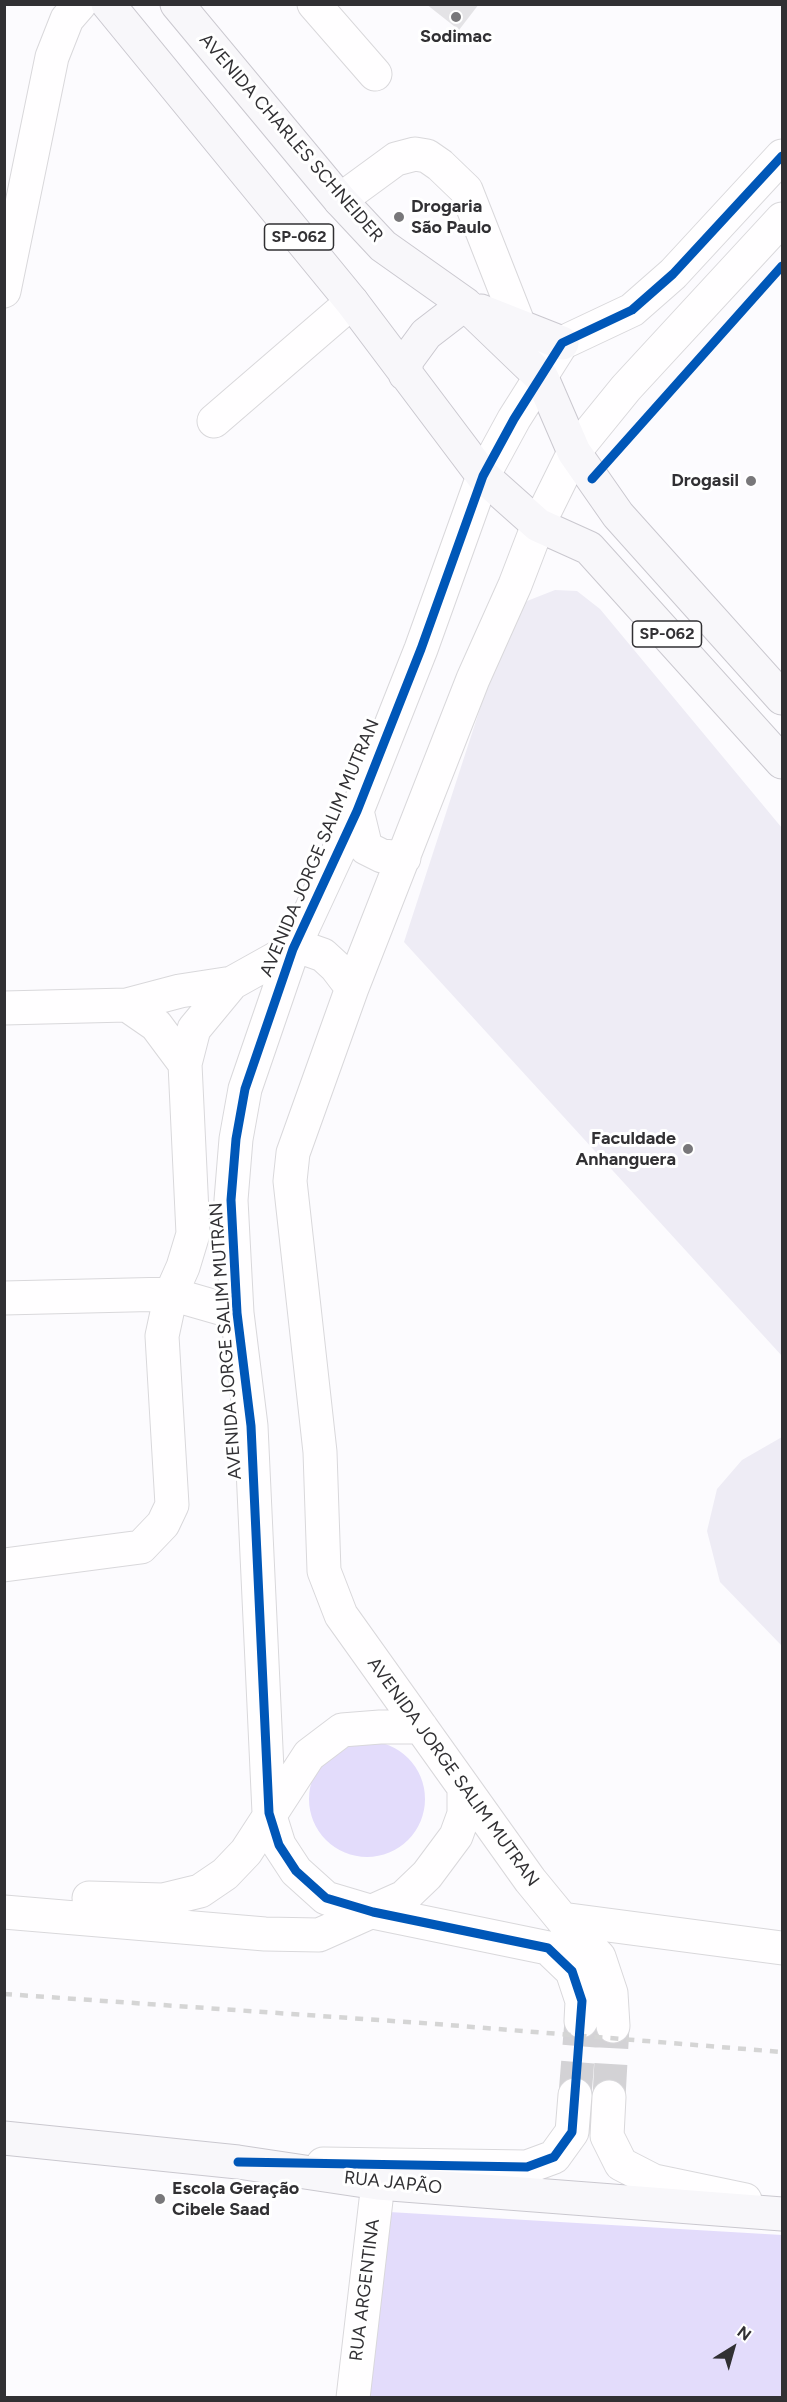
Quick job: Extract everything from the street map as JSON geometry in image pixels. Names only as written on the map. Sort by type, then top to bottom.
[{"type":"main road","name":"SP-062","points":[[108,4],[352,302],[483,476],[538,525],[589,548],[783,762]]},
{"type":"main road","name":"AVENIDA CHARLES SCHNEIDER","points":[[177,4],[340,200],[383,246],[465,304],[542,378],[574,453],[628,527],[783,698]]},
{"type":"main road","points":[[405,374],[407,360],[426,334],[465,304],[562,342]]},
{"type":"main road","name":"RUA JAPÃO","points":[[4,2138],[238,2162],[378,2183],[783,2214]]},
{"type":"street","points":[[4,291],[52,57],[68,19],[80,4]]},
{"type":"street","points":[[314,4],[375,74]]},
{"type":"street","points":[[340,200],[396,159],[415,154],[427,156],[440,165],[465,190],[519,325]]},
{"type":"street","points":[[562,342],[632,310],[673,274],[783,156]]},
{"type":"street","name":"AVENIDA JORGE SALIM MUTRAN","points":[[613,2026],[611,1993],[598,1957],[562,1919],[530,1880],[341,1615],[324,1571],[320,1452],[290,1181],[297,1142],[352,988],[473,679],[515,585],[538,525],[574,453],[626,388],[783,219]]},
{"type":"street","points":[[214,421],[352,302]]},
{"type":"street","name":"AVENIDA JORGE SALIM MUTRAN","points":[[562,342],[542,378],[514,419],[483,476],[421,649],[357,811],[293,949],[245,1089],[236,1139],[231,1200],[237,1313],[251,1426],[269,1813],[279,1845],[296,1871],[326,1898],[373,1912],[548,1948],[572,1971],[582,2001],[581,2021]]},
{"type":"street","points":[[357,811],[366,848],[382,856],[404,858]]},
{"type":"street","points":[[4,1008],[126,1005],[180,991],[232,983],[293,949],[306,949],[323,955],[336,967],[352,988]]},
{"type":"street","points":[[4,1565],[141,1547],[163,1524],[172,1505],[162,1336],[171,1293],[183,1267],[193,1234],[185,1064],[194,1029],[232,983]]},
{"type":"street","points":[[126,1005],[156,1025],[185,1064]]},
{"type":"street","points":[[4,1298],[171,1293],[237,1313]]},
{"type":"street","points":[[4,1892],[109,1900],[163,1900],[200,1891],[225,1874],[246,1852],[269,1813],[309,1755],[342,1730],[421,1727]]},
{"type":"street","points":[[4,1912],[265,1934],[319,1935],[404,1896],[441,1858],[456,1836],[464,1815],[464,1788]]},
{"type":"street","points":[[562,1919],[783,1948]]},
{"type":"street","points":[[238,2162],[527,2167],[554,2157],[572,2132],[575,2095]]},
{"type":"street","points":[[609,2097],[607,2136],[621,2164],[654,2181],[783,2208]]},
{"type":"street","name":"RUA ARGENTINA","points":[[353,2397],[378,2183]]},
{"type":"shaded area","name":"Faculdade Anhanguera","points":[[555,590],[577,591],[600,609],[782,828],[782,1356],[404,942],[503,638],[527,601]]},
{"type":"shaded area","points":[[782,1437],[782,1646],[720,1582],[707,1531],[717,1489],[742,1460]]},
{"type":"shaded area","points":[[367,1741],[389,1745],[408,1758],[421,1777],[425,1799],[421,1821],[408,1840],[389,1853],[367,1857],[345,1853],[326,1840],[313,1821],[309,1799],[313,1777],[326,1758],[345,1745]]},
{"type":"shaded area","points":[[389,2212],[782,2235],[782,2397],[369,2398]]},
{"type":"building","name":"Sodimac","points":[[426,4],[479,4],[459,30]]},
{"type":"tunnel","points":[[575,2095],[581,2021]]},
{"type":"tunnel","points":[[609,2097],[613,2026]]},
{"type":"railway","points":[[4,1994],[436,2024],[782,2052]]},
{"type":"cycle path","points":[[238,2162],[527,2167],[554,2157],[572,2132],[582,2001],[572,1971],[548,1948],[373,1912],[326,1898],[296,1871],[279,1845],[269,1813],[251,1426],[237,1313],[231,1200],[236,1139],[245,1089],[293,949],[357,811],[421,649],[483,476],[514,419],[562,343],[632,310],[673,274],[782,156]]},
{"type":"cycle path","points":[[592,479],[782,266]]},
{"type":"place","name":"Sodimac","points":[[456,17]]},
{"type":"place","name":"Drogaria São Paulo","points":[[399,217]]},
{"type":"place","name":"Drogasil","points":[[751,481]]},
{"type":"place","name":"Faculdade Anhanguera","points":[[688,1149]]},
{"type":"place","name":"Escola Geração Cibele Saad","points":[[160,2199]]}]
